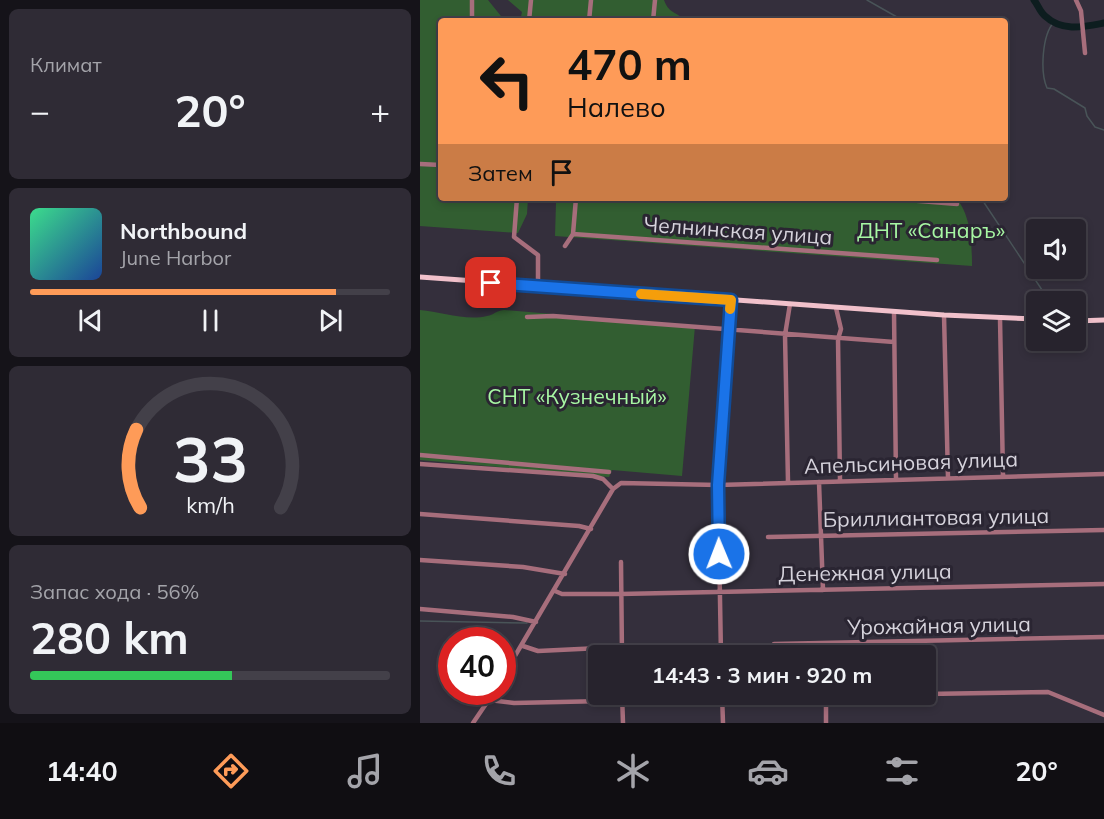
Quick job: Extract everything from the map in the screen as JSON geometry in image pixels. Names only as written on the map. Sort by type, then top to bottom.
[{"type":"main road","points":[[420,278],[1026,319]]},
{"type":"main road","points":[[1086,321],[1104,320]]},
{"type":"street","points":[[472,0],[472,18]]},
{"type":"street","points":[[530,18],[531,0]]},
{"type":"street","points":[[589,18],[591,0]]},
{"type":"street","points":[[653,18],[655,0]]},
{"type":"street","points":[[1076,0],[1082,17],[1086,53]]},
{"type":"street","points":[[420,164],[438,165]]},
{"type":"street","points":[[516,201],[514,237],[538,255],[538,286]]},
{"type":"street","points":[[565,246],[573,234],[576,201]]},
{"type":"street","points":[[920,201],[957,204]]},
{"type":"street","name":"Челнинская улица","points":[[573,234],[937,260]]},
{"type":"street","points":[[721,645],[718,485],[731,300]]},
{"type":"street","points":[[788,482],[785,335],[790,304]]},
{"type":"street","points":[[836,308],[841,329],[838,339],[840,481]]},
{"type":"street","points":[[894,312],[896,480]]},
{"type":"street","points":[[944,315],[948,478]]},
{"type":"street","points":[[527,317],[578,318],[894,342]]},
{"type":"street","points":[[1000,318],[1003,476]]},
{"type":"street","points":[[420,455],[609,472]]},
{"type":"street","points":[[420,464],[593,476],[603,479],[613,489],[516,657]]},
{"type":"street","name":"Апельсиновая улица","points":[[613,489],[621,483],[718,485],[1104,474]]},
{"type":"street","points":[[819,482],[824,590]]},
{"type":"street","points":[[420,514],[579,526],[591,529]]},
{"type":"street","name":"Бриллиантовая улица","points":[[768,537],[1104,530]]},
{"type":"street","points":[[420,560],[523,567],[565,574]]},
{"type":"street","points":[[621,562],[621,645]]},
{"type":"street","name":"Денежная улица","points":[[555,591],[562,594],[620,594],[1104,584]]},
{"type":"street","points":[[420,609],[513,617],[536,622]]},
{"type":"street","name":"Урожайная улица","points":[[774,644],[1104,637]]},
{"type":"street","points":[[523,646],[538,651],[588,649]]},
{"type":"street","points":[[936,694],[1048,692],[1104,715],[1101,723]]},
{"type":"street","points":[[516,703],[588,702]]},
{"type":"street","points":[[473,723],[486,705]]},
{"type":"street","points":[[622,723],[623,705]]},
{"type":"street","points":[[722,705],[723,723]]},
{"type":"street","points":[[826,705],[826,723]]},
{"type":"green space","points":[[420,0],[488,0],[503,18],[438,18],[438,201],[528,201],[527,214],[518,233],[420,226]]},
{"type":"green space","points":[[508,0],[664,0],[671,11],[682,18],[521,18],[522,12]]},
{"type":"green space","name":"ДНТ «Санаръ»","points":[[554,201],[958,201],[968,221],[972,266],[555,236]]},
{"type":"green space","name":"СНТ «Кузнечный»","points":[[420,310],[454,316],[479,317],[504,310],[695,326],[682,476],[612,470],[609,477],[420,460]]},
{"type":"waterway","points":[[867,0],[899,18]]},
{"type":"waterway","points":[[1034,0],[1043,14],[1058,24],[1073,27],[1104,23]]},
{"type":"waterway","points":[[1054,22],[1047,36],[1043,54],[1043,73],[1047,88],[1054,89],[1085,108],[1087,116],[1095,127],[1104,130]]},
{"type":"waterway","points":[[983,201],[1043,291]]},
{"type":"waterway","points":[[420,621],[527,623]]},
{"type":"slow traffic","points":[[641,294],[731,300],[730,309]]},
{"type":"route","points":[[491,283],[731,300],[718,485],[719,554]]}]
